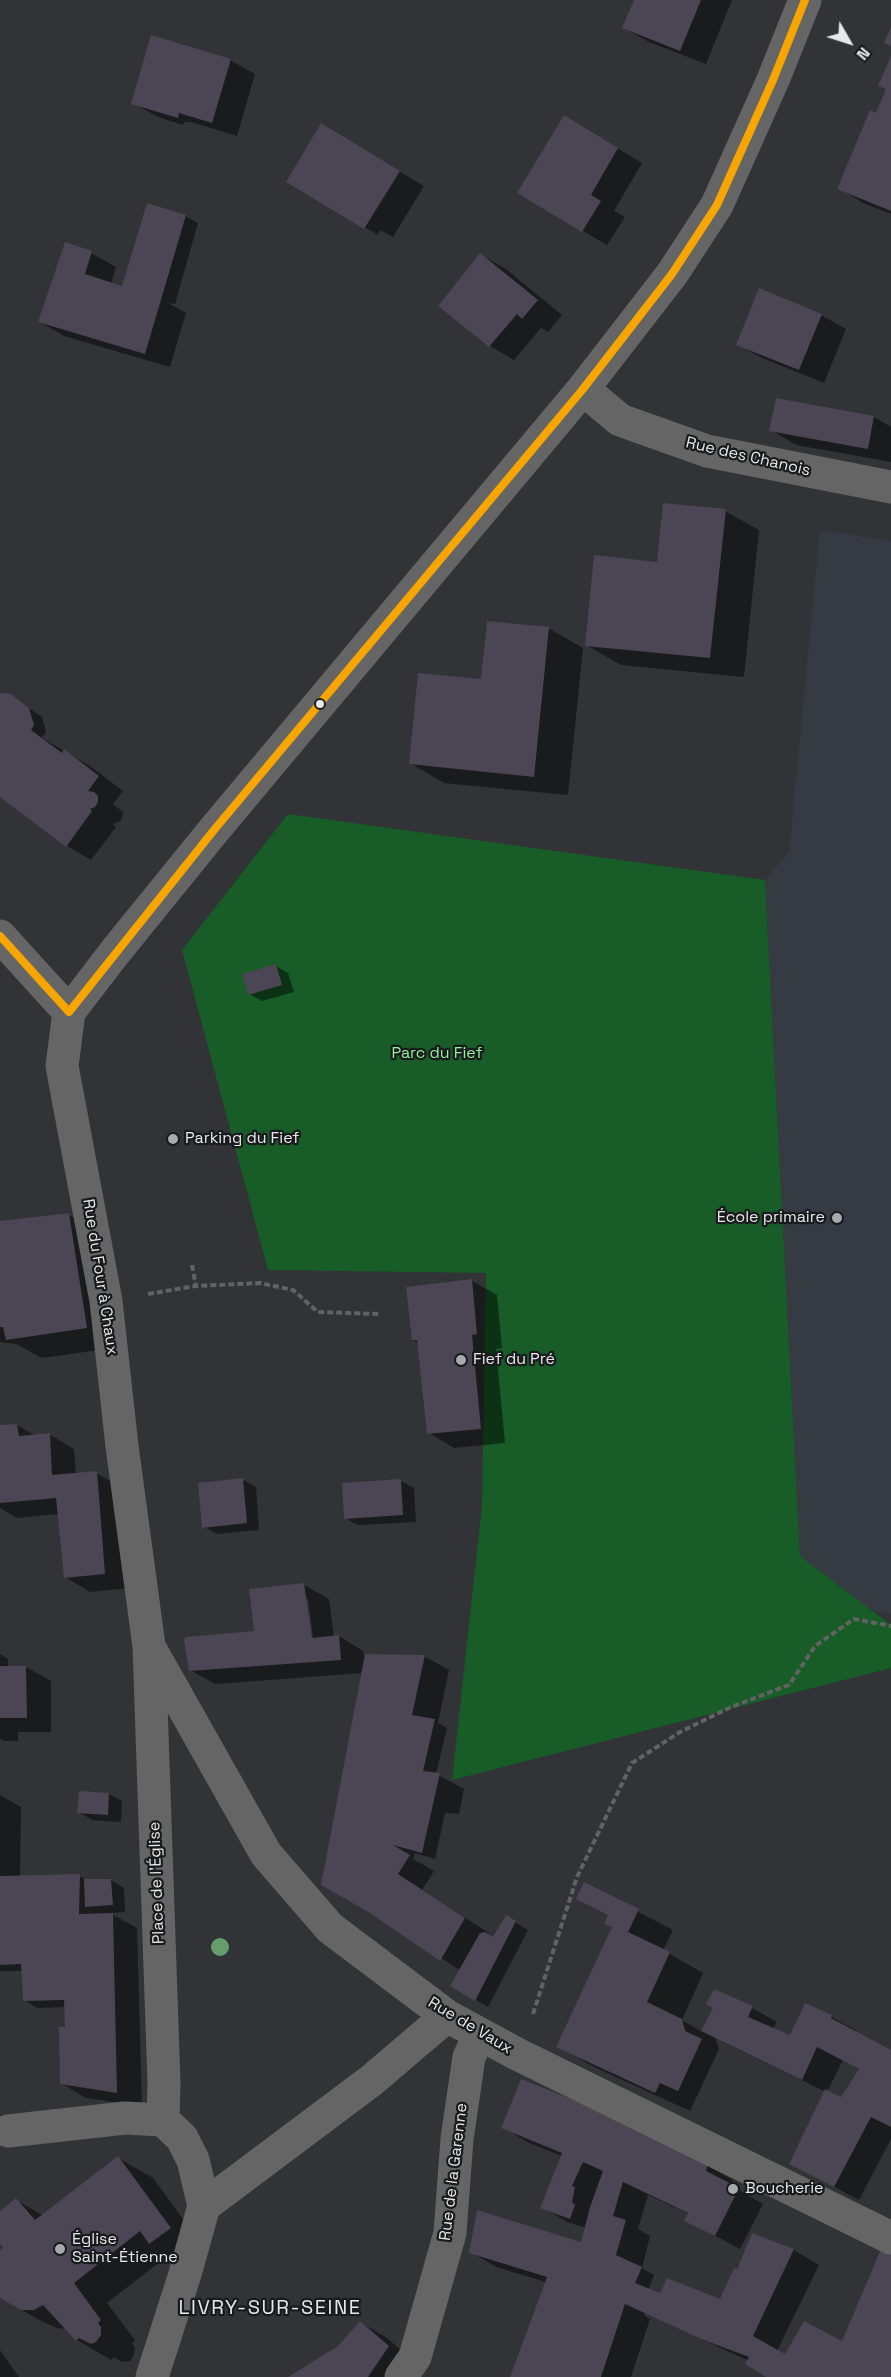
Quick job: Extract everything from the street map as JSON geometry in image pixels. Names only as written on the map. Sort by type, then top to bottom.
[{"type":"street","points":[[0,936],[69,1012],[207,839],[583,388],[672,274],[717,205],[773,80],[805,0]]},
{"type":"street","name":"Rue des Chanois","points":[[583,388],[620,420],[707,451],[891,487]]},
{"type":"street","name":"Rue du Four à Chaux","points":[[69,1012],[62,1066],[106,1301],[122,1446],[149,1646]]},
{"type":"street","name":"Rue de Vaux","points":[[149,1646],[266,1854],[330,1928],[447,2016],[517,2054],[891,2238]]},
{"type":"street","name":"Place de l'Église","points":[[149,1646],[163,2120]]},
{"type":"street","points":[[204,2206],[372,2080],[447,2016]]},
{"type":"street","name":"Rue de la Garenne","points":[[401,2377],[415,2357],[450,2233],[457,2139],[467,2069],[469,2057],[480,2034]]},
{"type":"street","points":[[8,2131],[125,2118],[163,2120],[182,2138],[193,2160],[204,2206],[152,2377]]},
{"type":"path","points":[[192,1265],[196,1286]]},
{"type":"path","points":[[106,1301],[196,1286],[260,1283],[293,1290],[318,1312],[380,1314]]},
{"type":"path","points":[[517,2054],[528,2031],[577,1877],[632,1763],[681,1732],[731,1707],[789,1685],[815,1646],[854,1619],[891,1626]]},
{"type":"shaded area","name":"École primaire","points":[[820,530],[891,541],[891,1614],[873,1611],[800,1556],[765,880],[789,852]]},
{"type":"green space","name":"Parc du Fief","points":[[288,814],[765,880],[800,1556],[891,1625],[891,1668],[452,1780],[482,1506],[486,1273],[268,1270],[182,950]]},
{"type":"building","points":[[634,0],[701,0],[680,51],[622,28]]},
{"type":"building","points":[[891,27],[891,46],[884,43]]},
{"type":"building","points":[[151,35],[231,59],[212,123],[179,113],[178,118],[131,104]]},
{"type":"building","points":[[891,56],[891,211],[837,189],[870,110],[876,113],[886,89],[878,86]]},
{"type":"building","points":[[564,115],[618,148],[591,195],[601,201],[582,232],[517,193]]},
{"type":"building","points":[[321,123],[400,171],[364,229],[286,182]]},
{"type":"building","points":[[147,203],[186,215],[145,354],[38,322],[65,242],[92,251],[85,274],[122,286]]},
{"type":"building","points":[[480,253],[538,300],[522,319],[517,314],[489,347],[438,306]]},
{"type":"building","points":[[759,288],[822,314],[799,370],[736,345]]},
{"type":"building","points":[[776,398],[874,416],[868,449],[769,431]]},
{"type":"building","points":[[663,503],[726,509],[710,658],[585,646],[594,555],[657,562]]},
{"type":"building","points":[[487,621],[549,627],[534,777],[409,764],[418,673],[481,679]]},
{"type":"building","points":[[0,693],[11,694],[29,708],[34,725],[31,730],[62,753],[64,749],[99,776],[88,791],[98,796],[98,802],[90,809],[92,811],[66,847],[0,797]]},
{"type":"building","points":[[276,964],[282,985],[248,995],[242,974]]},
{"type":"building","points":[[69,1213],[87,1328],[6,1340],[3,1327],[0,1327],[0,1221]]},
{"type":"building","points":[[472,1279],[477,1334],[472,1335],[481,1429],[427,1434],[417,1340],[412,1340],[406,1287]]},
{"type":"building","points":[[17,1424],[19,1436],[50,1433],[52,1475],[97,1471],[105,1574],[64,1578],[56,1498],[0,1503],[0,1425]]},
{"type":"building","points":[[243,1478],[247,1523],[202,1528],[198,1483]]},
{"type":"building","points":[[401,1479],[403,1515],[344,1519],[342,1483]]},
{"type":"building","points":[[304,1583],[312,1638],[339,1635],[341,1660],[189,1671],[184,1639],[186,1637],[254,1631],[249,1589]]},
{"type":"building","points":[[365,1654],[425,1655],[412,1715],[435,1719],[423,1771],[440,1773],[422,1853],[393,1845],[410,1855],[398,1874],[465,1918],[440,1961],[370,1913],[321,1885]]},
{"type":"building","points":[[0,1666],[26,1666],[27,1718],[0,1718]]},
{"type":"building","points":[[79,1791],[109,1793],[108,1815],[77,1813]]},
{"type":"building","points":[[80,1874],[79,1914],[113,1913],[117,2093],[60,2084],[59,2027],[65,2027],[64,2000],[23,2001],[21,1964],[0,1965],[0,1876]]},
{"type":"building","points":[[84,1879],[111,1879],[113,1905],[85,1907]]},
{"type":"building","points":[[584,1882],[639,1909],[628,1932],[670,1952],[647,2002],[682,2019],[685,2031],[702,2039],[678,2091],[660,2083],[655,2093],[556,2047],[612,1927],[604,1924],[608,1915],[576,1899]]},
{"type":"building","points":[[506,1915],[516,1921],[475,2001],[450,1986],[480,1933],[485,1932],[493,1937]]},
{"type":"building","points":[[714,1989],[753,2006],[748,2017],[790,2035],[805,2003],[832,2015],[831,2018],[891,2050],[891,2127],[871,2117],[834,2187],[789,2164],[825,2089],[841,2097],[859,2069],[817,2047],[802,2080],[701,2031],[713,2008],[706,2004]]},
{"type":"building","points":[[521,2079],[594,2108],[708,2164],[706,2171],[739,2188],[715,2236],[684,2221],[688,2213],[623,2182],[613,2216],[626,2220],[616,2255],[642,2267],[635,2283],[660,2293],[667,2278],[720,2299],[734,2268],[737,2269],[752,2233],[794,2249],[753,2336],[785,2354],[804,2321],[842,2341],[881,2249],[891,2254],[891,2377],[766,2377],[745,2364],[749,2357],[701,2339],[625,2304],[601,2377],[510,2377],[547,2277],[469,2253],[477,2210],[581,2242],[603,2171],[583,2162],[572,2186],[575,2187],[572,2202],[575,2205],[570,2219],[540,2208],[562,2153],[501,2128]]},
{"type":"building","name":"Église Saint-Étienne","points":[[118,2156],[171,2228],[149,2244],[140,2231],[74,2283],[101,2320],[98,2323],[101,2327],[101,2335],[96,2342],[91,2344],[79,2338],[76,2341],[43,2305],[34,2310],[21,2310],[0,2298],[0,2251],[3,2247],[0,2244],[0,2211],[16,2198],[35,2220]]},
{"type":"building","points":[[360,2321],[389,2346],[368,2377],[288,2377],[338,2346]]},
{"type":"transit line","points":[[69,1012],[214,830],[583,389],[672,274],[717,205],[773,80],[805,0]]},
{"type":"transit line","points":[[0,936],[69,1012]]},
{"type":"place","name":"Parking du Fief","points":[[173,1139]]},
{"type":"place","name":"École primaire","points":[[837,1218]]},
{"type":"place","name":"Fief du Pré","points":[[461,1360]]},
{"type":"place","name":"Boucherie","points":[[733,2189]]},
{"type":"place","name":"Église Saint-Étienne","points":[[60,2249]]},
{"type":"district","name":"LIVRY-SUR-SEINE","points":[[270,2309]]}]
